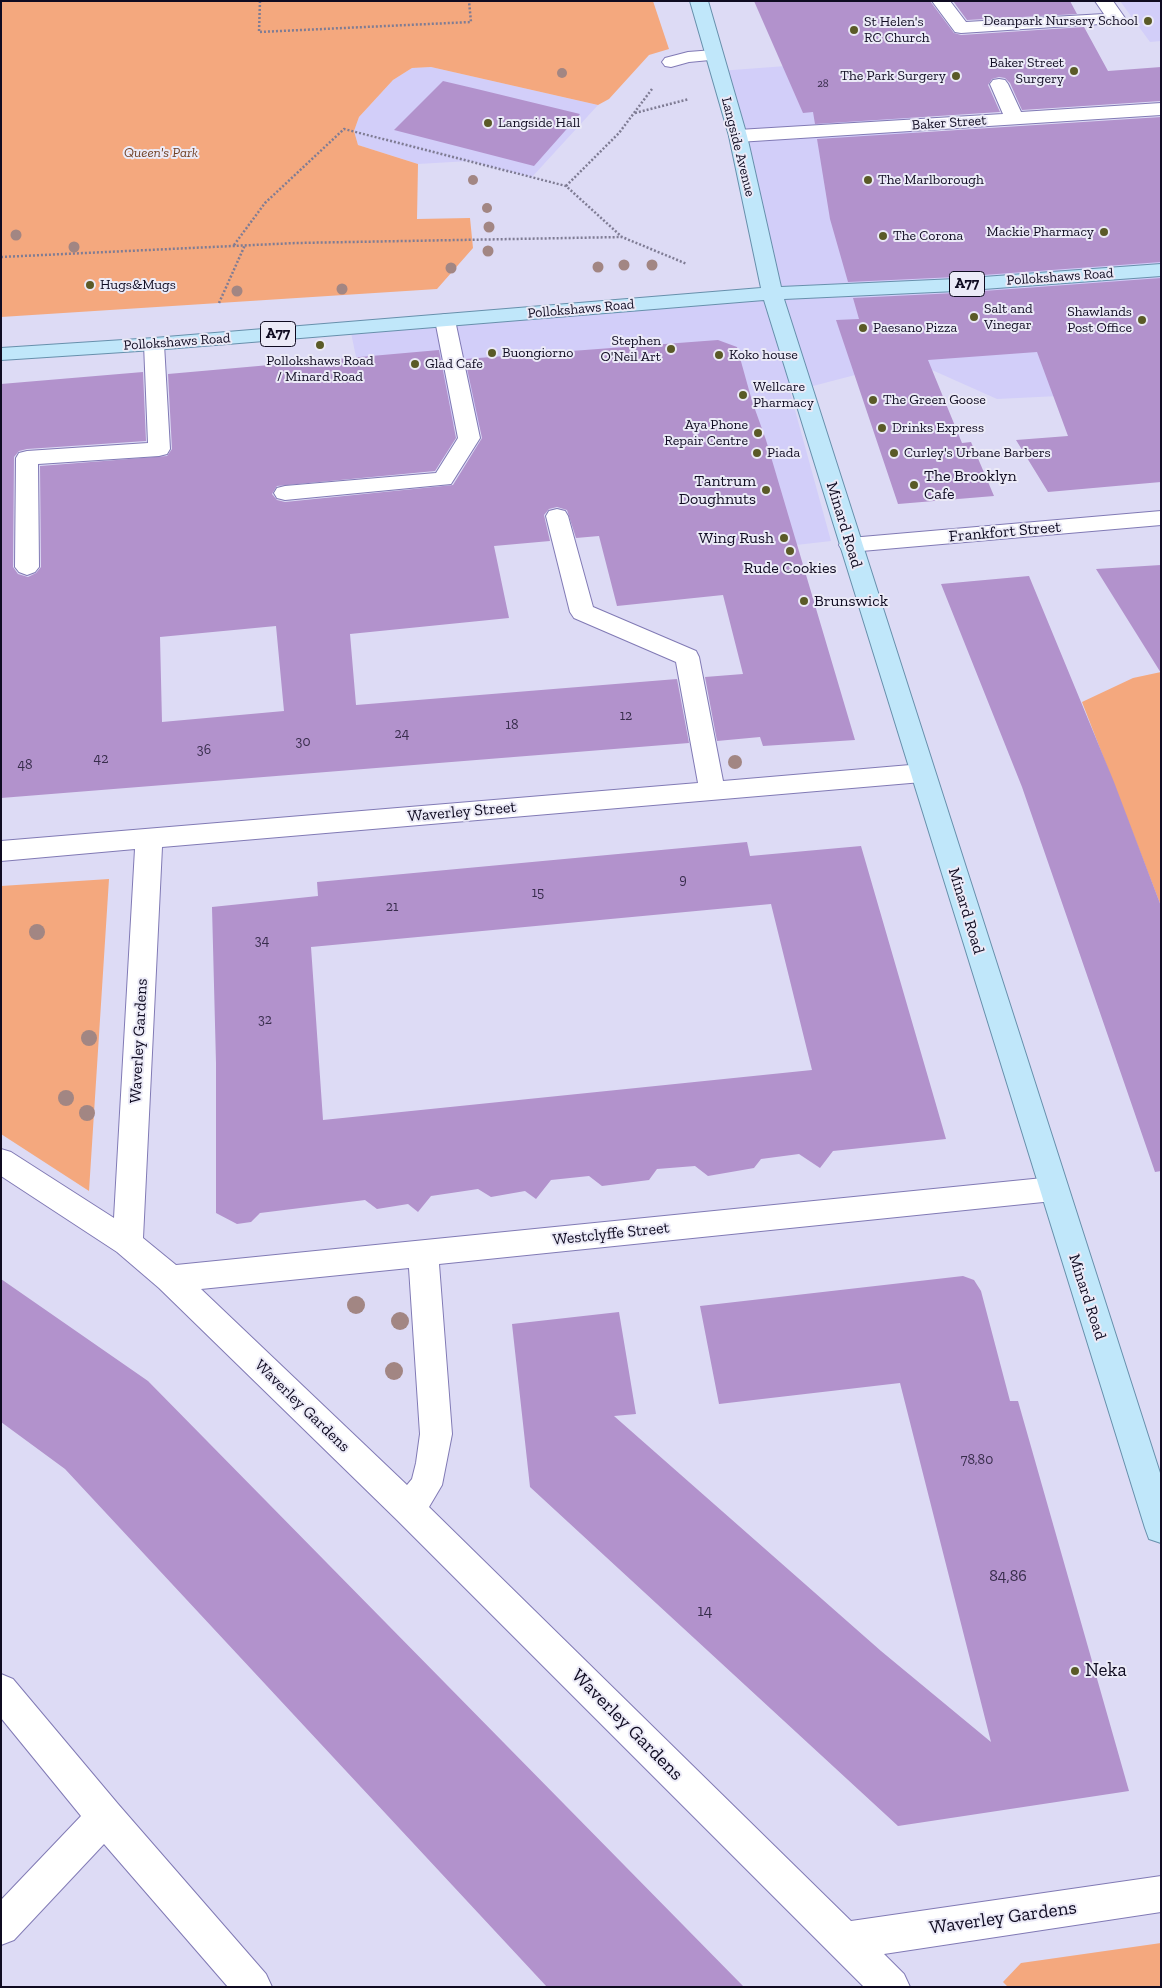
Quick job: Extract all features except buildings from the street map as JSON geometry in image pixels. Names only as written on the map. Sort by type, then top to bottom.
[{"type":"main road","name":"Langside Avenue","points":[[699,1],[738,136],[772,293]]},
{"type":"main road","name":"Pollokshaws Road","points":[[1,354],[154,344],[772,293],[956,285],[1161,270]]},
{"type":"main road","name":"Minard Road","points":[[772,293],[1161,1528]]},
{"type":"street","points":[[941,1],[961,28],[1116,18],[1104,1]]},
{"type":"street","points":[[672,62],[688,57],[714,55]]},
{"type":"street","points":[[999,84],[1014,118]]},
{"type":"street","name":"Baker Street","points":[[738,136],[1161,109]]},
{"type":"street","points":[[284,493],[443,479],[469,438],[445,320]]},
{"type":"street","points":[[26,568],[27,458],[159,448],[154,344]]},
{"type":"street","points":[[557,516],[582,612],[687,658],[712,791]]},
{"type":"street","name":"Frankfort Street","points":[[850,545],[1161,518]]},
{"type":"street","name":"Waverley Street","points":[[1,851],[922,773]]},
{"type":"street","name":"Waverley Gardens","points":[[128,1244],[149,839]]},
{"type":"street","name":"Waverley Gardens","points":[[1,1161],[128,1244],[170,1279],[409,1509],[891,1987]]},
{"type":"street","name":"Westclyffe Street","points":[[170,1279],[1053,1189]]},
{"type":"street","points":[[409,1509],[426,1485],[432,1463],[436,1434],[423,1254]]},
{"type":"street","points":[[1,1692],[105,1817],[253,1987]]},
{"type":"street","points":[[1,1927],[105,1817]]},
{"type":"street","name":"Waverley Gardens","points":[[844,1941],[1161,1894]]},
{"type":"path","points":[[260,1],[259,32],[472,22],[469,1]]},
{"type":"path","points":[[566,186],[619,133],[672,62]]},
{"type":"path","points":[[634,113],[724,90]]},
{"type":"path","points":[[233,246],[265,203],[344,129],[566,186],[622,237],[692,266]]},
{"type":"path","points":[[1,256],[246,245],[622,237]]},
{"type":"path","points":[[218,305],[246,245]]},
{"type":"shaded area","name":"Deanpark Nursery School","points":[[1120,1],[1161,1],[1161,41],[1150,42]]},
{"type":"shaded area","points":[[880,59],[922,142],[1161,161],[1161,423],[1141,392],[997,399],[932,370],[855,375],[790,392],[831,541],[796,545],[496,428],[369,419],[350,328],[772,293],[719,71]]},
{"type":"shaded area","points":[[431,67],[598,105],[532,177],[469,161],[418,164],[358,145],[354,131],[359,117],[393,80],[412,68]]},
{"type":"green space","name":"Queen's Park","points":[[1,1],[653,1],[669,49],[649,55],[609,99],[598,105],[431,67],[412,68],[393,80],[359,117],[354,131],[358,145],[418,164],[417,219],[470,218],[473,248],[437,289],[1,317]]},
{"type":"green space","points":[[1161,672],[1161,906],[1082,702],[1133,678]]},
{"type":"green space","points":[[109,879],[89,1191],[1,1134],[1,886]]},
{"type":"green space","points":[[1161,1943],[1161,1987],[1008,1987],[1003,1982],[1021,1963]]},
{"type":"place","name":"Deanpark Nursery School","points":[[1148,21]]},
{"type":"place","name":"St Helen's RC Church","points":[[854,30]]},
{"type":"place","name":"Baker Street Surgery","points":[[1074,71]]},
{"type":"place","name":"The Park Surgery","points":[[956,76]]},
{"type":"place","name":"Langside Hall","points":[[488,123]]},
{"type":"place","name":"The Marlborough","points":[[868,180]]},
{"type":"place","name":"Mackie Pharmacy","points":[[1104,232]]},
{"type":"place","name":"The Corona","points":[[883,236]]},
{"type":"place","name":"Hugs&Mugs","points":[[90,285]]},
{"type":"place","name":"Salt and Vinegar","points":[[974,317]]},
{"type":"place","name":"Shawlands Post Office","points":[[1142,320]]},
{"type":"place","name":"Paesano Pizza","points":[[863,328]]},
{"type":"place","name":"Pollokshaws Road / Minard Road","points":[[320,345]]},
{"type":"place","name":"Stephen O'Neil Art","points":[[671,349]]},
{"type":"place","name":"Buongiorno","points":[[492,353]]},
{"type":"place","name":"Koko house","points":[[719,355]]},
{"type":"place","name":"Glad Cafe","points":[[415,364]]},
{"type":"place","name":"Wellcare Pharmacy","points":[[743,395]]},
{"type":"place","name":"The Green Goose","points":[[873,400]]},
{"type":"place","name":"Drinks Express","points":[[882,428]]},
{"type":"place","name":"Aya Phone Repair Centre","points":[[758,433]]},
{"type":"place","name":"Piada","points":[[757,453]]},
{"type":"place","name":"Curley's Urbane Barbers","points":[[894,453]]},
{"type":"place","name":"The Brooklyn Cafe","points":[[914,485]]},
{"type":"place","name":"Tantrum Doughnuts","points":[[766,490]]},
{"type":"place","name":"Wing Rush","points":[[784,538]]},
{"type":"place","name":"Rude Cookies","points":[[790,551]]},
{"type":"place","name":"Brunswick","points":[[804,601]]},
{"type":"place","name":"Neka","points":[[1075,1671]]}]
